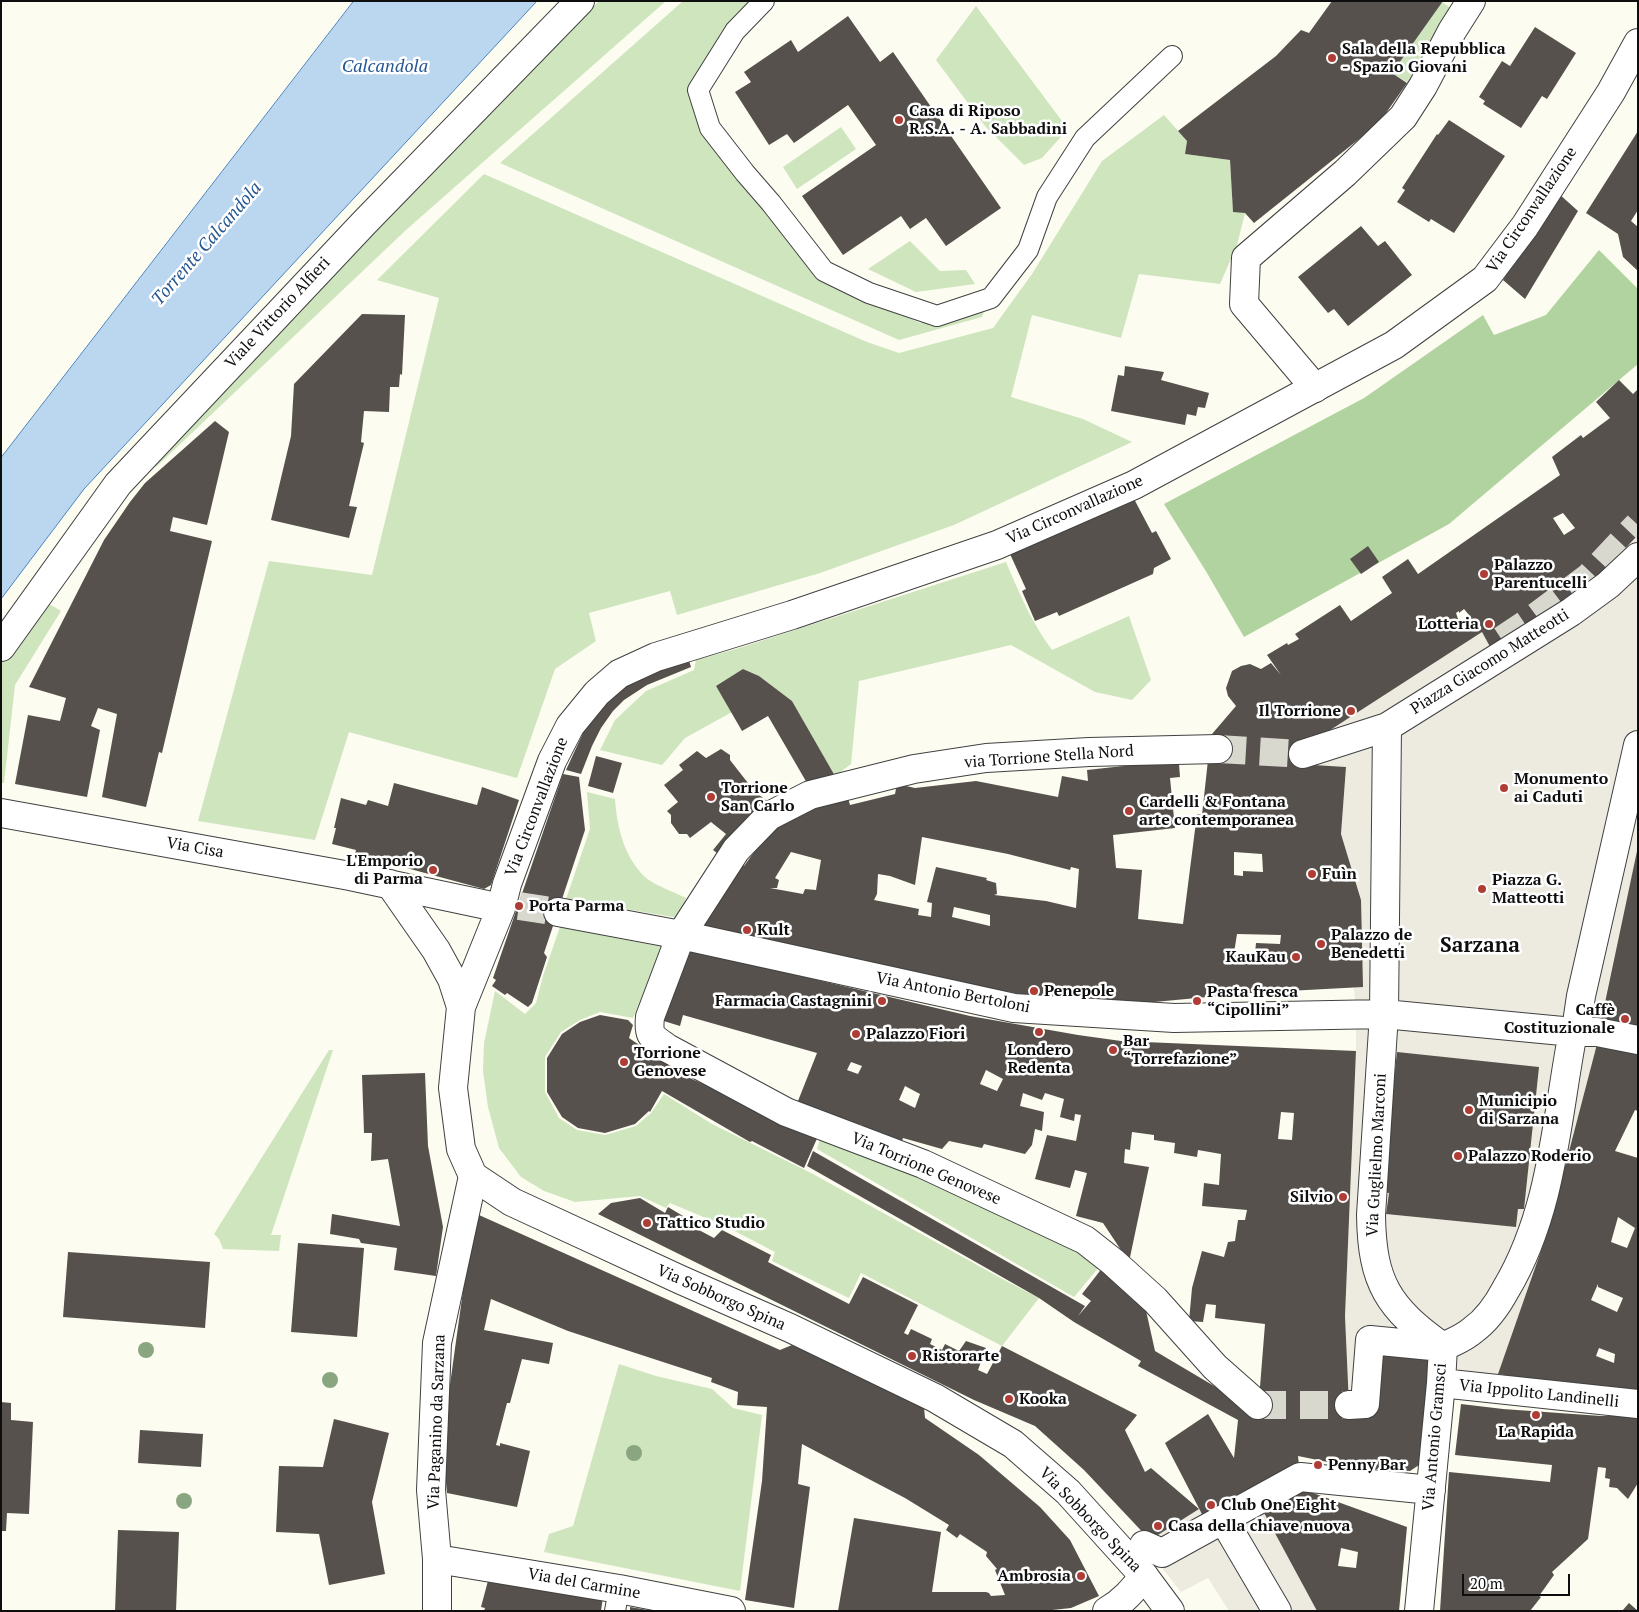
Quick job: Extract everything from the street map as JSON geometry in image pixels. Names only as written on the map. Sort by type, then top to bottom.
[{"type":"street","name":"Viale Vittorio Alfieri","points":[[1,647],[118,484],[364,223],[580,1]]},
{"type":"street","points":[[1315,388],[1244,304],[1246,258],[1345,173],[1403,117],[1423,86],[1452,30],[1471,1]]},
{"type":"street","name":"Via Circonvallazione","points":[[510,907],[507,884],[552,761],[570,726],[597,693],[619,674],[656,657],[792,615],[997,545],[1134,485],[1394,345],[1485,279],[1524,226],[1611,92],[1638,43]]},
{"type":"street","name":"Piazza Giacomo Matteotti","points":[[1303,754],[1387,727],[1571,612],[1608,585],[1638,557]]},
{"type":"street","points":[[1387,727],[1384,1014],[1585,1032],[1638,1040]]},
{"type":"street","points":[[1585,1032],[1577,1023],[1581,996],[1638,745]]},
{"type":"street","name":"via Torrione Stella Nord","points":[[681,935],[736,850],[769,816],[810,795],[914,769],[986,758],[1098,752],[1218,749]]},
{"type":"street","name":"Via Cisa","points":[[1,813],[510,907]]},
{"type":"street","points":[[390,884],[436,950],[452,979],[462,1007]]},
{"type":"street","points":[[473,1176],[461,1149],[453,1088],[462,1007],[510,907]]},
{"type":"street","name":"Via Antonio Bertoloni","points":[[558,912],[681,935],[1014,1008],[1174,1018],[1384,1014]]},
{"type":"street","name":"Via Torrione Genovese","points":[[681,935],[650,1017],[649,1030],[653,1038],[686,1060],[786,1112],[923,1164],[1085,1240],[1114,1262],[1155,1300],[1215,1367],[1258,1405]]},
{"type":"street","name":"Via Guglielmo Marconi","points":[[1384,1014],[1371,1215],[1374,1258],[1380,1279],[1389,1298],[1412,1324],[1443,1347]]},
{"type":"street","name":"Via Antonio Gramsci","points":[[1419,1611],[1443,1347],[1473,1330],[1487,1316],[1502,1297],[1515,1275],[1537,1223],[1585,1032]]},
{"type":"street","name":"Via Paganino da Sarzana","points":[[437,1611],[437,1559],[431,1490],[437,1343],[473,1176]]},
{"type":"street","name":"Via Sobborgo Spina","points":[[473,1176],[512,1202],[790,1328],[935,1398],[1014,1444],[1068,1492],[1144,1576],[1170,1611]]},
{"type":"street","points":[[1349,1405],[1364,1404],[1370,1340],[1443,1347]]},
{"type":"street","name":"Via Ippolito Landinelli","points":[[1441,1383],[1638,1404]]},
{"type":"street","points":[[1144,1545],[1162,1553],[1300,1477],[1431,1490]]},
{"type":"street","points":[[1223,1519],[1277,1611]]},
{"type":"street","name":"Via del Carmine","points":[[437,1559],[617,1600],[731,1611]]},
{"type":"street","points":[[1107,1611],[1117,1606],[1144,1576]]},
{"type":"lane","points":[[764,1],[735,31],[698,90],[710,128],[745,173],[771,202],[824,271],[869,293],[937,316],[992,298],[1028,250],[1048,197],[1085,138],[1172,56]]},
{"type":"green space","points":[[599,1],[666,1],[406,230],[156,467],[151,461]]},
{"type":"green space","points":[[683,1],[753,1],[690,93],[701,133],[819,278],[920,323],[986,305],[982,317],[899,340],[500,163]]},
{"type":"green space","points":[[1442,2],[1455,11],[1412,85],[1392,73]]},
{"type":"green space","points":[[976,6],[1068,129],[1042,158],[1024,165],[985,126],[936,60]]},
{"type":"green space","points":[[1164,115],[1187,141],[1185,154],[1230,160],[1233,211],[1245,213],[1237,245],[1220,284],[1139,274],[1121,338],[1032,315],[1011,397],[1083,419],[1132,442],[954,525],[820,573],[677,615],[670,591],[589,613],[596,641],[555,669],[517,778],[349,732],[315,840],[198,821],[269,561],[372,575],[439,298],[377,280],[484,174],[867,342],[899,353],[993,328],[1032,274],[1102,161]]},
{"type":"green space","points":[[841,127],[856,149],[797,189],[783,167]]},
{"type":"green space","points":[[910,241],[940,271],[966,270],[975,284],[916,292],[868,269]]},
{"type":"green space","points":[[1599,250],[1638,289],[1638,364],[1449,524],[1244,637],[1164,504],[1364,398],[1483,315],[1494,335],[1546,315]]},
{"type":"green space","points":[[1006,562],[1032,618],[1052,650],[1129,616],[1151,680],[1132,700],[1095,692],[1011,645],[859,681],[851,764],[835,776],[792,701],[759,676],[743,669],[732,712],[685,738],[662,765],[600,750],[615,720],[646,691],[694,670],[696,660],[736,649]]},
{"type":"green space","points":[[44,601],[61,611],[15,685],[4,783],[1,783],[1,664]]},
{"type":"green space","points":[[587,792],[615,799],[623,841],[638,869],[653,883],[686,898],[679,918],[566,899],[590,829]]},
{"type":"green space","points":[[560,927],[663,947],[633,1018],[600,1012],[580,1020],[561,1032],[545,1057],[545,1092],[559,1118],[577,1130],[605,1135],[636,1126],[651,1113],[664,1094],[712,1124],[813,1174],[1039,1298],[1002,1346],[861,1273],[849,1298],[772,1261],[775,1252],[725,1226],[670,1203],[666,1208],[640,1196],[575,1202],[544,1191],[521,1177],[499,1148],[488,1107],[483,1071],[484,1043],[495,991],[525,1014],[536,1003]]},
{"type":"green space","points":[[329,1050],[333,1050],[271,1235],[281,1235],[279,1251],[223,1249],[219,1239],[214,1234]]},
{"type":"green space","points":[[820,1139],[876,1158],[963,1195],[1081,1252],[1099,1267],[1074,1297],[817,1149]]},
{"type":"green space","points":[[619,1364],[656,1376],[712,1389],[733,1408],[762,1415],[740,1591],[544,1552],[549,1534],[573,1526]]},
{"type":"shaded area","points":[[1638,535],[1638,847],[1597,1044],[1549,1228],[1498,1374],[1429,1369],[1349,1405],[1345,1316],[1356,1051],[1354,987],[1361,900],[1341,834],[1346,767],[1298,764],[1307,745],[1482,632]],"holes":[[[1389,1193],[1524,1209],[1518,1209],[1516,1227],[1386,1214]]]},
{"type":"shaded area","points":[[1199,1509],[1263,1511],[1317,1611],[1229,1611],[1208,1578],[1181,1592],[1144,1545]]},
{"type":"water","name":"Calcandola","points":[[354,1],[537,1],[84,489],[1,599],[1,458]]},
{"type":"building","points":[[1332,1],[1443,1],[1392,73],[1407,83],[1379,123],[1254,223],[1245,213],[1233,212],[1230,160],[1185,154],[1187,141],[1178,131],[1276,56],[1301,30],[1309,33]]},
{"type":"building","name":"Casa di Riposo R.S.A. - A. Sabbadini","points":[[848,16],[880,62],[893,52],[1001,208],[946,246],[926,218],[910,229],[901,216],[843,255],[802,196],[876,145],[848,105],[794,143],[787,134],[769,145],[735,92],[751,82],[744,72],[791,40],[798,52]]},
{"type":"building","points":[[1535,27],[1576,53],[1547,99],[1542,96],[1521,128],[1483,104],[1485,101],[1479,97],[1502,61],[1510,66]]},
{"type":"building","points":[[1449,120],[1505,156],[1454,233],[1431,219],[1429,222],[1397,202],[1405,190],[1402,188],[1437,134]]},
{"type":"building","points":[[1638,131],[1638,210],[1631,221],[1638,227],[1638,271],[1623,257],[1618,234],[1586,213]]},
{"type":"building","points":[[1558,193],[1578,211],[1525,299],[1503,280]]},
{"type":"building","points":[[1361,226],[1378,246],[1385,241],[1412,275],[1348,326],[1334,309],[1328,313],[1298,277]]},
{"type":"building","points":[[362,314],[405,315],[402,375],[400,374],[399,387],[390,387],[389,412],[364,411],[361,442],[364,443],[349,506],[357,507],[349,538],[271,520],[291,436],[294,384]]},
{"type":"building","points":[[1125,366],[1164,372],[1161,380],[1209,393],[1205,408],[1198,407],[1196,416],[1187,414],[1185,425],[1111,411],[1118,375],[1124,376]]},
{"type":"building","points":[[1619,380],[1633,394],[1638,389],[1638,535],[1592,583],[1494,654],[1482,632],[1307,745],[1298,764],[1346,767],[1341,834],[1361,900],[1363,987],[1250,993],[1133,1004],[1061,1002],[865,964],[695,927],[741,864],[744,866],[760,844],[756,843],[796,811],[848,798],[850,805],[895,794],[897,784],[915,788],[976,781],[1058,797],[1062,776],[1088,781],[1087,770],[1169,761],[1170,765],[1179,764],[1180,777],[1170,778],[1175,828],[1113,835],[1116,868],[1142,870],[1138,919],[1183,924],[1197,814],[1202,815],[1208,760],[1219,740],[1212,734],[1236,706],[1228,696],[1226,688],[1232,671],[1250,664],[1261,669],[1271,663],[1281,675],[1267,655],[1287,643],[1288,645],[1299,639],[1295,634],[1340,605],[1351,621],[1392,593],[1382,577],[1408,559],[1418,574],[1560,475],[1552,457],[1581,435],[1583,438],[1610,418],[1596,402]],"holes":[[[1563,513],[1575,528],[1564,535],[1553,518]],[[1464,609],[1469,615],[1459,622],[1456,613],[1459,611],[1459,613]],[[922,837],[1008,854],[1070,870],[1071,867],[1079,869],[1076,908],[1046,901],[994,895],[997,894],[996,883],[986,880],[987,878],[936,867],[927,902],[932,903],[931,917],[918,915],[919,909],[874,900],[877,894],[878,874],[890,876],[915,885]],[[791,852],[821,860],[816,890],[805,889],[803,894],[770,888],[777,888],[779,880],[775,878]],[[1234,852],[1262,854],[1263,872],[1243,871],[1243,876],[1234,875]],[[954,907],[990,915],[990,926],[952,917]],[[1237,934],[1281,935],[1280,944],[1256,943],[1255,953],[1234,953]]]},
{"type":"building","points":[[215,421],[229,432],[207,525],[173,517],[170,531],[212,541],[162,753],[159,752],[146,807],[102,797],[117,714],[98,708],[91,726],[100,730],[87,797],[15,784],[28,715],[60,721],[66,698],[29,687],[104,540],[145,483]]},
{"type":"building","points":[[1133,497],[1152,533],[1156,531],[1171,559],[1154,568],[1153,574],[1059,616],[1057,612],[1035,621],[1022,591],[1026,589],[1010,554]]},
{"type":"building","points":[[1368,546],[1379,562],[1361,574],[1350,559]]},
{"type":"building","points":[[688,657],[691,667],[647,685],[624,700],[613,711],[601,728],[581,774],[566,770],[589,720],[614,690]]},
{"type":"building","points":[[743,669],[759,676],[792,701],[835,776],[807,783],[768,716],[742,731],[716,686]]},
{"type":"building","name":"Torrione San Carlo","points":[[721,749],[730,755],[730,760],[755,792],[770,803],[721,856],[713,850],[726,834],[711,822],[690,838],[687,834],[679,834],[671,823],[671,815],[667,811],[678,802],[664,785],[683,770],[679,765],[697,751],[706,758]]},
{"type":"building","points":[[596,756],[622,763],[613,793],[588,786]]},
{"type":"building","points":[[563,774],[579,777],[585,830],[544,953],[547,957],[532,1003],[528,1007],[507,993],[505,995],[492,986],[496,980],[493,978]]},
{"type":"building","points":[[394,783],[477,805],[482,787],[519,800],[491,885],[484,889],[355,854],[356,850],[332,844],[341,798],[366,805],[368,800],[388,806]]},
{"type":"building","points":[[1638,851],[1638,1032],[1600,1026]]},
{"type":"building","points":[[682,948],[970,1016],[1078,1035],[1121,1041],[1356,1051],[1345,1316],[1349,1405],[1380,1348],[1429,1354],[1429,1385],[1419,1465],[1410,1471],[1357,1468],[1298,1456],[1299,1465],[1204,1518],[1165,1443],[1208,1414],[1234,1458],[1238,1420],[1138,1366],[1141,1361],[1074,1322],[1039,1298],[807,1166],[813,1151],[1085,1306],[1078,1316],[1091,1301],[1082,1294],[1103,1267],[1145,1306],[1155,1351],[1258,1412],[1265,1324],[1215,1318],[1216,1305],[1206,1304],[1203,1322],[1189,1321],[1192,1288],[1202,1251],[1224,1257],[1228,1242],[1235,1241],[1238,1220],[1245,1220],[1247,1210],[1202,1206],[1204,1183],[1219,1185],[1221,1154],[1198,1150],[1197,1157],[1174,1153],[1175,1143],[1154,1140],[1154,1135],[1132,1132],[1130,1150],[1125,1149],[1124,1163],[1149,1167],[1129,1262],[1103,1223],[1076,1216],[1087,1173],[1075,1170],[1070,1188],[1035,1179],[1047,1135],[1076,1141],[1081,1115],[1075,1114],[1074,1121],[1060,1117],[1064,1099],[1045,1093],[1042,1100],[1023,1093],[1020,1106],[1044,1112],[1042,1131],[1035,1129],[1032,1145],[1025,1154],[984,1144],[982,1148],[949,1141],[942,1149],[903,1138],[900,1147],[859,1134],[862,1125],[796,1106],[817,1053],[683,1015],[680,1026],[654,1018]],"holes":[[[851,1062],[862,1066],[858,1074],[847,1070]],[[986,1070],[1003,1079],[997,1091],[980,1084]],[[905,1086],[920,1094],[915,1108],[899,1100]],[[1281,1112],[1294,1113],[1292,1140],[1278,1139]]]},
{"type":"building","points":[[600,1015],[628,1020],[633,1025],[629,1038],[685,1076],[819,1134],[804,1168],[752,1141],[750,1142],[662,1091],[650,1112],[635,1124],[605,1133],[578,1128],[562,1117],[547,1092],[547,1058],[562,1034],[580,1022]]},
{"type":"building","points":[[1597,1044],[1638,1052],[1638,1111],[1635,1110],[1615,1151],[1638,1158],[1638,1390],[1620,1393],[1498,1374],[1549,1228]],"holes":[[[1618,1217],[1635,1228],[1627,1248],[1611,1242]],[[1598,1284],[1598,1287],[1623,1298],[1617,1312],[1591,1300]],[[1599,1348],[1615,1354],[1614,1363],[1596,1356]]]},
{"type":"building","name":"Palazzo Roderio","points":[[1397,1052],[1539,1067],[1524,1209],[1518,1209],[1516,1227],[1386,1214],[1389,1193],[1382,1192]]},
{"type":"building","points":[[425,1073],[428,1146],[443,1227],[436,1276],[394,1270],[397,1248],[361,1243],[359,1239],[330,1234],[332,1214],[400,1226],[388,1159],[371,1161],[372,1133],[364,1133],[362,1075]]},
{"type":"building","points":[[640,1198],[665,1213],[668,1207],[683,1216],[680,1220],[714,1238],[722,1230],[771,1255],[768,1262],[849,1304],[863,1277],[918,1305],[904,1333],[908,1335],[911,1329],[932,1339],[930,1344],[942,1350],[945,1344],[959,1351],[966,1341],[986,1348],[978,1370],[987,1374],[1002,1346],[1137,1415],[1125,1430],[1145,1472],[1151,1468],[1199,1509],[1150,1540],[1084,1470],[1035,1426],[974,1400],[598,1214],[611,1203]]},
{"type":"building","points":[[479,1215],[780,1350],[792,1345],[924,1407],[925,1418],[979,1455],[1040,1507],[1070,1540],[1099,1596],[1071,1608],[1043,1611],[838,1611],[854,1518],[941,1532],[932,1592],[986,1592],[991,1596],[1005,1595],[995,1570],[997,1569],[986,1556],[987,1552],[960,1534],[957,1538],[946,1530],[949,1525],[905,1498],[802,1444],[798,1484],[810,1487],[794,1608],[745,1600],[762,1481],[767,1407],[737,1405],[738,1392],[711,1382],[712,1378],[568,1331],[491,1299],[484,1330],[553,1343],[549,1364],[522,1359],[510,1403],[507,1403],[496,1445],[500,1446],[500,1443],[530,1451],[517,1507],[447,1493],[442,1442],[473,1219]]},
{"type":"building","points":[[298,1243],[364,1248],[357,1337],[291,1332]]},
{"type":"building","points":[[68,1252],[210,1262],[205,1328],[63,1317]]},
{"type":"building","points":[[1,1402],[11,1403],[11,1420],[33,1422],[29,1514],[7,1513],[6,1531],[1,1531]]},
{"type":"building","points":[[1461,1404],[1601,1416],[1638,1416],[1638,1483],[1628,1499],[1617,1488],[1609,1487],[1610,1479],[1605,1478],[1606,1468],[1598,1467],[1588,1539],[1552,1572],[1554,1575],[1530,1611],[1440,1611],[1449,1472],[1550,1482],[1552,1465],[1455,1455]]},
{"type":"building","points":[[334,1419],[389,1433],[372,1502],[385,1574],[329,1585],[319,1534],[276,1532],[279,1466],[323,1467]]},
{"type":"building","points":[[140,1430],[203,1434],[201,1467],[138,1463]]},
{"type":"building","points":[[1302,1489],[1407,1527],[1399,1611],[1317,1611],[1263,1511]],"holes":[[[1341,1548],[1358,1552],[1356,1568],[1338,1566]]]},
{"type":"building","points":[[118,1530],[179,1532],[176,1611],[115,1611]]},
{"type":"building","points":[[489,1577],[603,1597],[601,1611],[484,1611],[485,1608],[481,1607]]},
{"type":"building","points":[[1629,1603],[1638,1611],[1622,1611]]},
{"type":"building","points":[[630,1607],[648,1610],[648,1611],[630,1611]]},
{"type":"tunnel","points":[[1502,640],[1589,577],[1638,525]]},
{"type":"tunnel","points":[[1218,749],[1303,754]]},
{"type":"tunnel","points":[[519,906],[558,912]]},
{"type":"tunnel","points":[[1258,1405],[1349,1405]]},
{"type":"place","name":"Sala della Repubblica - Spazio Giovani","points":[[1332,58]]},
{"type":"place","name":"Casa di Riposo R.S.A. - A. Sabbadini","points":[[899,120]]},
{"type":"place","name":"Palazzo Parentucelli","points":[[1484,574]]},
{"type":"place","name":"Lotteria","points":[[1489,624]]},
{"type":"place","name":"Il Torrione","points":[[1351,711]]},
{"type":"place","name":"Monumento ai Caduti","points":[[1504,788]]},
{"type":"place","name":"Torrione San Carlo","points":[[711,797]]},
{"type":"place","name":"Cardelli & Fontana arte contemporanea","points":[[1129,811]]},
{"type":"place","name":"L'Emporio di Parma","points":[[433,870]]},
{"type":"place","name":"Fuìn","points":[[1312,874]]},
{"type":"place","name":"Piazza G. Matteotti","points":[[1482,889]]},
{"type":"place","name":"Porta Parma","points":[[519,906]]},
{"type":"place","name":"Kult","points":[[747,930]]},
{"type":"place","name":"Palazzo de Benedetti","points":[[1321,944]]},
{"type":"place","name":"KauKau","points":[[1296,957]]},
{"type":"place","name":"Penepole","points":[[1034,991]]},
{"type":"place","name":"Farmacia Castagnini","points":[[882,1001]]},
{"type":"place","name":"Pasta fresca “Cipollini”","points":[[1197,1001]]},
{"type":"place","name":"Caffè Costituzionale","points":[[1625,1019]]},
{"type":"place","name":"Londero Redenta","points":[[1039,1032]]},
{"type":"place","name":"Palazzo Fiori","points":[[856,1034]]},
{"type":"place","name":"Bar “Torrefazione”","points":[[1113,1050]]},
{"type":"place","name":"Torrione Genovese","points":[[624,1062]]},
{"type":"place","name":"Municipio di Sarzana","points":[[1469,1110]]},
{"type":"place","name":"Palazzo Roderio","points":[[1458,1156]]},
{"type":"place","name":"Silvio","points":[[1343,1197]]},
{"type":"place","name":"Tattico Studio","points":[[647,1223]]},
{"type":"place","name":"Ristorarte","points":[[912,1356]]},
{"type":"place","name":"Kooka","points":[[1009,1399]]},
{"type":"place","name":"La Rapida","points":[[1536,1415]]},
{"type":"place","name":"Penny Bar","points":[[1318,1465]]},
{"type":"place","name":"Club One Eight","points":[[1211,1505]]},
{"type":"place","name":"Casa della chiave nuova","points":[[1158,1526]]},
{"type":"place","name":"Ambrosia","points":[[1081,1576]]},
{"type":"district","name":"Sarzana","points":[[1480,946]]},
{"type":"water label","name":"Torrente Calcandola","points":[[207,244]]}]
